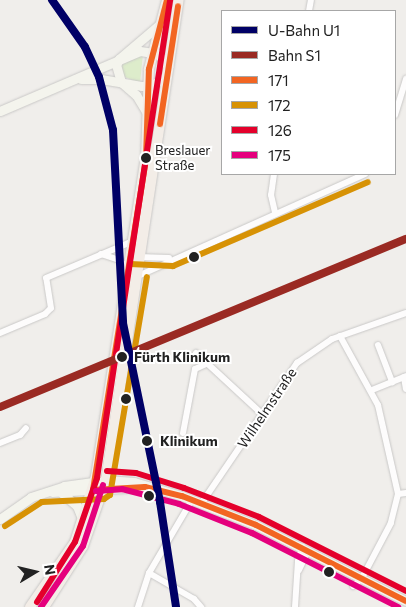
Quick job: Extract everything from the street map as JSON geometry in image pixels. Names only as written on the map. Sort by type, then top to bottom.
[{"type":"main road","points":[[44,607],[83,546],[99,486],[124,364],[138,276],[133,241],[146,158],[147,85],[152,51],[167,0]]},
{"type":"main road","points":[[30,607],[65,558],[99,486],[118,332],[129,269],[136,256],[180,0]]},
{"type":"street","points":[[147,113],[136,95],[121,82],[116,69],[119,59],[159,26]]},
{"type":"street","points":[[0,110],[76,80],[140,51],[152,51],[163,58],[167,71],[147,85],[76,80]]},
{"type":"street","points":[[396,112],[404,91],[406,79]]},
{"type":"street","points":[[274,175],[271,195],[275,213]]},
{"type":"street","points":[[138,276],[170,258],[363,175]]},
{"type":"street","points":[[0,333],[45,314],[51,308],[46,278],[133,241]]},
{"type":"street","points":[[101,254],[119,260],[129,269]]},
{"type":"street","points":[[136,256],[170,258]]},
{"type":"street","points":[[136,256],[148,263],[160,264]]},
{"type":"street","name":"Wilhelmstraße","points":[[201,504],[261,413],[297,363],[319,346],[340,336],[406,313]]},
{"type":"street","points":[[340,336],[372,390],[382,418],[398,494],[391,523],[362,578],[353,586]]},
{"type":"street","points":[[378,345],[392,382]]},
{"type":"street","points":[[196,353],[261,413]]},
{"type":"street","points":[[183,433],[195,369],[206,364]]},
{"type":"street","points":[[372,390],[405,377],[406,389]]},
{"type":"street","points":[[0,443],[20,434],[26,428]]},
{"type":"street","points":[[47,491],[62,493],[99,486]]},
{"type":"street","points":[[0,519],[31,497],[47,491],[99,486],[145,487],[192,500],[305,549],[406,601]]},
{"type":"street","points":[[62,493],[77,506],[83,521]]},
{"type":"street","points":[[398,494],[406,493]]},
{"type":"street","points":[[138,607],[149,573],[192,500]]},
{"type":"street","points":[[295,607],[299,571],[305,549]]},
{"type":"street","points":[[149,573],[194,599],[201,607]]},
{"type":"green space","points":[[143,54],[140,83],[122,76],[120,64]]},
{"type":"metro line","name":"U1","points":[[52,0],[85,47],[99,77],[113,130],[123,323],[160,502],[176,607]]},
{"type":"rail line","name":"S1","points":[[0,407],[406,239]]},
{"type":"transit line","name":"171","points":[[93,490],[146,158],[149,69],[167,0]]},
{"type":"transit line","name":"126","points":[[37,602],[75,542],[97,478],[170,0]]},
{"type":"transit line","name":"171","points":[[160,124],[178,6]]},
{"type":"transit line","name":"172","points":[[130,264],[173,266],[368,182]]},
{"type":"transit line","name":"172","points":[[5,526],[42,502],[104,499],[110,495],[147,277]]},
{"type":"transit line","name":"126","points":[[107,471],[136,473],[184,488],[259,517],[406,591]]},
{"type":"transit line","name":"175","points":[[41,607],[83,546],[103,485]]},
{"type":"transit line","name":"171","points":[[93,490],[145,487],[182,496],[256,525],[406,601]]},
{"type":"transit line","name":"175","points":[[96,491],[122,489],[179,504],[252,533],[398,607]]},
{"type":"place","name":"Breslauer Straße","points":[[146,158]]},
{"type":"place","name":"Fürth Klinikum","points":[[122,357]]},
{"type":"place","name":"Klinikum","points":[[147,441]]}]
